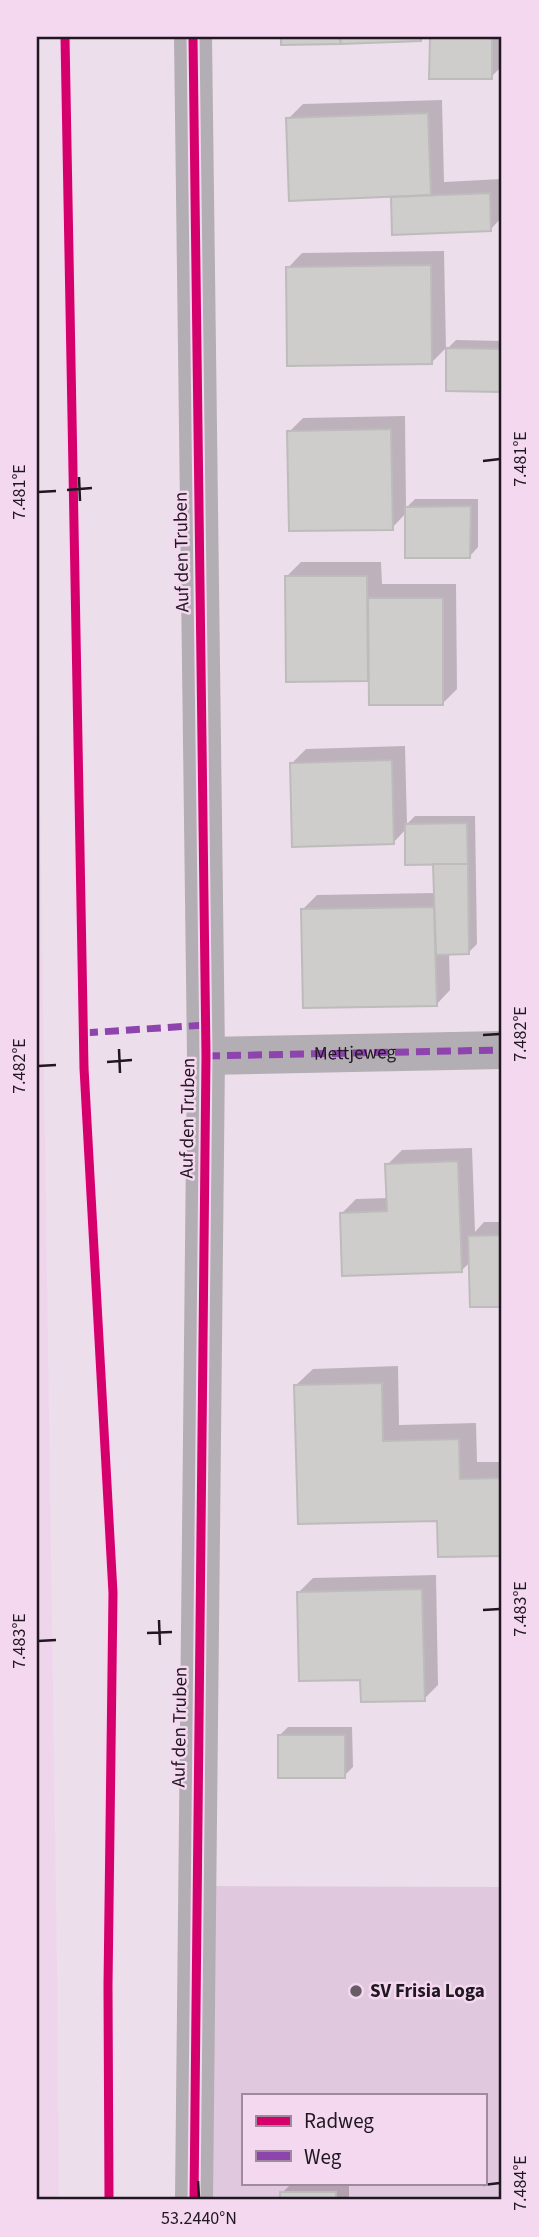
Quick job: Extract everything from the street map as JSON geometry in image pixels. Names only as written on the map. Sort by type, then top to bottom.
[{"type":"street","name":"Auf den Truben","points":[[193,37],[206,1056],[194,2200]]},
{"type":"street","name":"Mettjeweg","points":[[206,1056],[502,1050]]},
{"type":"shaded area","points":[[37,595],[57,1963],[59,2200],[37,2200]]},
{"type":"shaded area","name":"SV Frisia Loga","points":[[209,1886],[502,1887],[502,2200],[211,2200]]},
{"type":"building","points":[[281,37],[340,37],[341,44],[281,45]]},
{"type":"building","points":[[340,37],[421,37],[421,41],[341,44]]},
{"type":"building","points":[[430,37],[492,37],[492,79],[429,79]]},
{"type":"building","points":[[428,113],[431,195],[289,201],[286,118]]},
{"type":"building","points":[[490,193],[491,231],[392,235],[391,197]]},
{"type":"building","points":[[431,265],[432,364],[287,366],[286,267]]},
{"type":"building","points":[[446,348],[501,349],[501,392],[446,391]]},
{"type":"building","points":[[391,429],[393,530],[289,531],[287,431]]},
{"type":"building","points":[[471,506],[470,558],[405,558],[405,507]]},
{"type":"building","points":[[285,576],[367,576],[368,681],[286,682]]},
{"type":"building","points":[[368,598],[443,598],[443,705],[369,705]]},
{"type":"building","points":[[392,760],[394,844],[292,847],[290,763]]},
{"type":"building","points":[[467,823],[468,864],[405,865],[405,824]]},
{"type":"building","points":[[433,864],[468,864],[469,954],[436,955]]},
{"type":"building","points":[[434,907],[437,1006],[303,1008],[301,909]]},
{"type":"building","points":[[458,1161],[462,1272],[342,1276],[340,1213],[387,1211],[385,1164]]},
{"type":"building","points":[[502,1235],[502,1307],[470,1307],[468,1236]]},
{"type":"building","points":[[382,1383],[383,1441],[459,1439],[460,1479],[502,1478],[502,1556],[438,1557],[437,1521],[298,1524],[294,1385]]},
{"type":"building","points":[[422,1589],[425,1701],[361,1702],[360,1680],[299,1681],[297,1592]]},
{"type":"building","points":[[278,1735],[345,1735],[345,1778],[278,1778]]},
{"type":"building","points":[[280,2192],[336,2192],[336,2200],[280,2200]]},
{"type":"marked path","points":[[84,1033],[206,1025]]},
{"type":"marked path","points":[[206,1056],[502,1050]]},
{"type":"cycle path","points":[[65,37],[84,1068],[113,1593],[108,1986],[109,2200]]},
{"type":"cycle path","points":[[193,37],[206,1056],[194,2200]]},
{"type":"place","name":"SV Frisia Loga","points":[[356,1991]]}]
